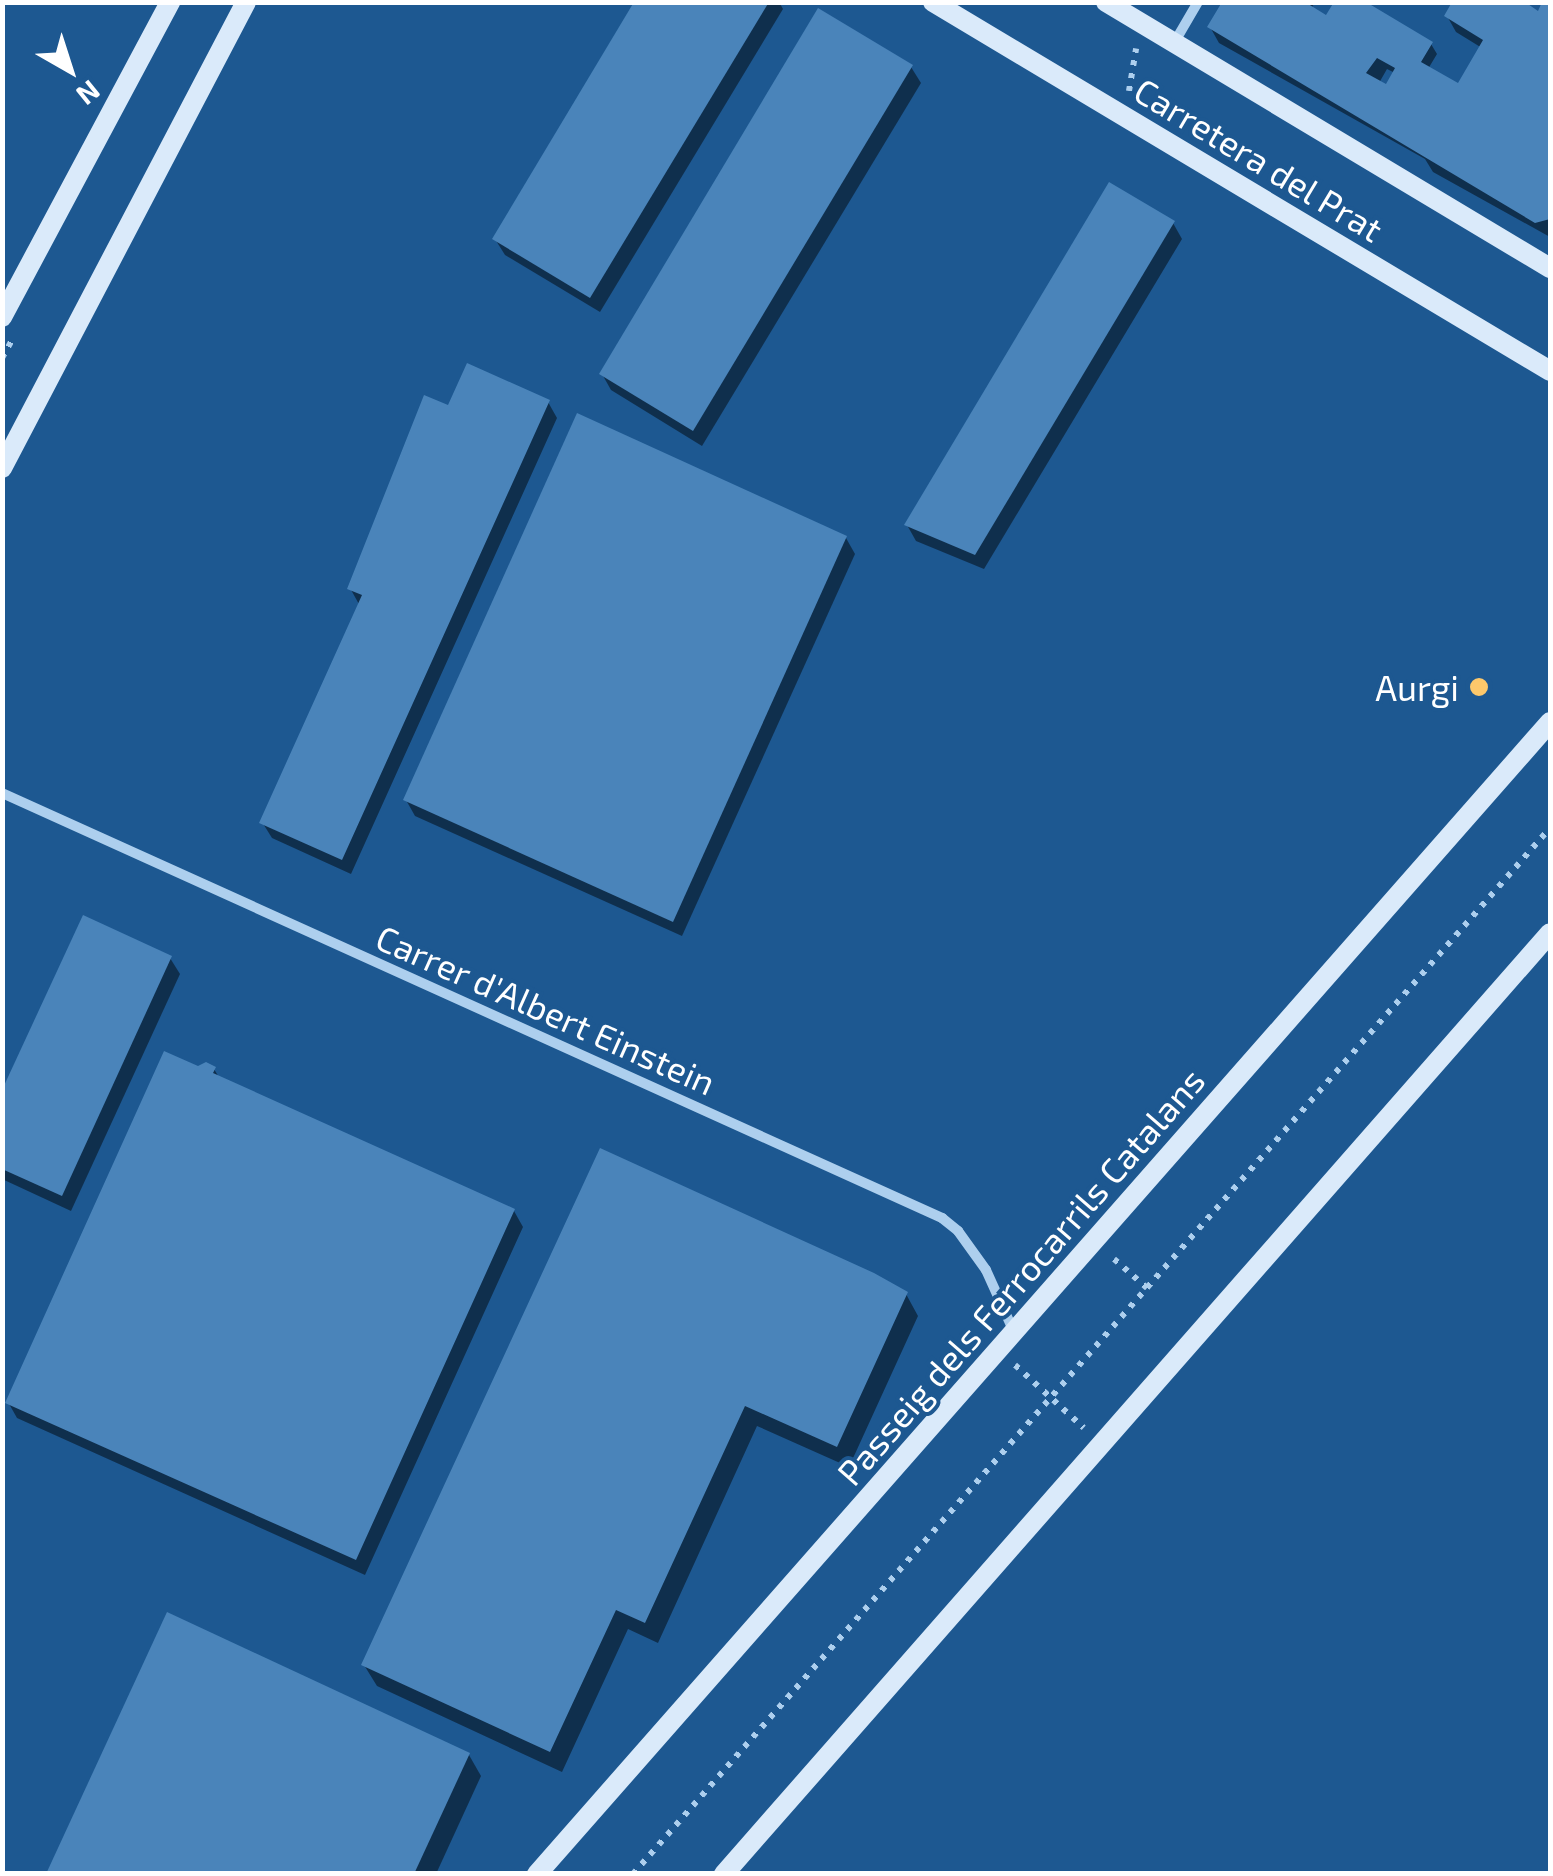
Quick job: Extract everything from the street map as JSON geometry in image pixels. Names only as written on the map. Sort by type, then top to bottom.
[{"type":"street","points":[[2,317],[170,2]]},
{"type":"street","points":[[2,468],[246,2]]},
{"type":"street","name":"Carretera del Prat","points":[[934,2],[1550,371]]},
{"type":"street","name":"Carretera del Prat","points":[[1106,2],[1550,268]]},
{"type":"street","points":[[1174,43],[1198,2]]},
{"type":"street","name":"Passeig dels Ferrocarrils Catalans","points":[[537,1874],[1550,722]]},
{"type":"street","name":"Carrer d'Albert Einstein","points":[[2,793],[942,1218],[986,1270],[1014,1332]]},
{"type":"street","points":[[724,1874],[1550,933]]},
{"type":"path","name":"Carretera del Prat","points":[[1127,102],[1138,34]]},
{"type":"path","points":[[633,1874],[1550,828]]},
{"type":"path","name":"Passeig dels Ferrocarrils Catalans","points":[[1106,1252],[1147,1288]]},
{"type":"path","name":"Passeig dels Ferrocarrils Catalans","points":[[1010,1361],[1088,1432]]},
{"type":"building","points":[[634,2],[769,2],[590,298],[492,239]]},
{"type":"building","points":[[1222,2],[1305,2],[1326,15],[1334,2],[1366,2],[1433,42],[1421,62],[1458,83],[1483,40],[1444,16],[1452,2],[1525,2],[1538,11],[1542,2],[1550,2],[1550,219],[1535,223],[1207,27]],"holes":[[[1377,58],[1395,68],[1386,84],[1366,73]]]},
{"type":"building","points":[[818,8],[913,65],[693,431],[599,374]]},
{"type":"building","points":[[1109,182],[1175,221],[975,555],[904,525]]},
{"type":"building","points":[[467,363],[550,400],[342,860],[259,823],[362,595],[347,589],[424,395],[448,405]]},
{"type":"building","points":[[577,413],[847,536],[673,922],[403,800]]},
{"type":"building","points":[[83,915],[172,956],[62,1196],[2,1169],[2,1090]]},
{"type":"building","points":[[164,1051],[198,1066],[206,1062],[216,1067],[213,1073],[515,1209],[356,1560],[5,1403]]},
{"type":"building","points":[[600,1148],[908,1292],[837,1447],[745,1406],[645,1623],[616,1610],[550,1752],[361,1665]]},
{"type":"building","points":[[167,1612],[470,1753],[414,1874],[46,1874]]},
{"type":"place","name":"Aurgi","points":[[1479,687]]}]
